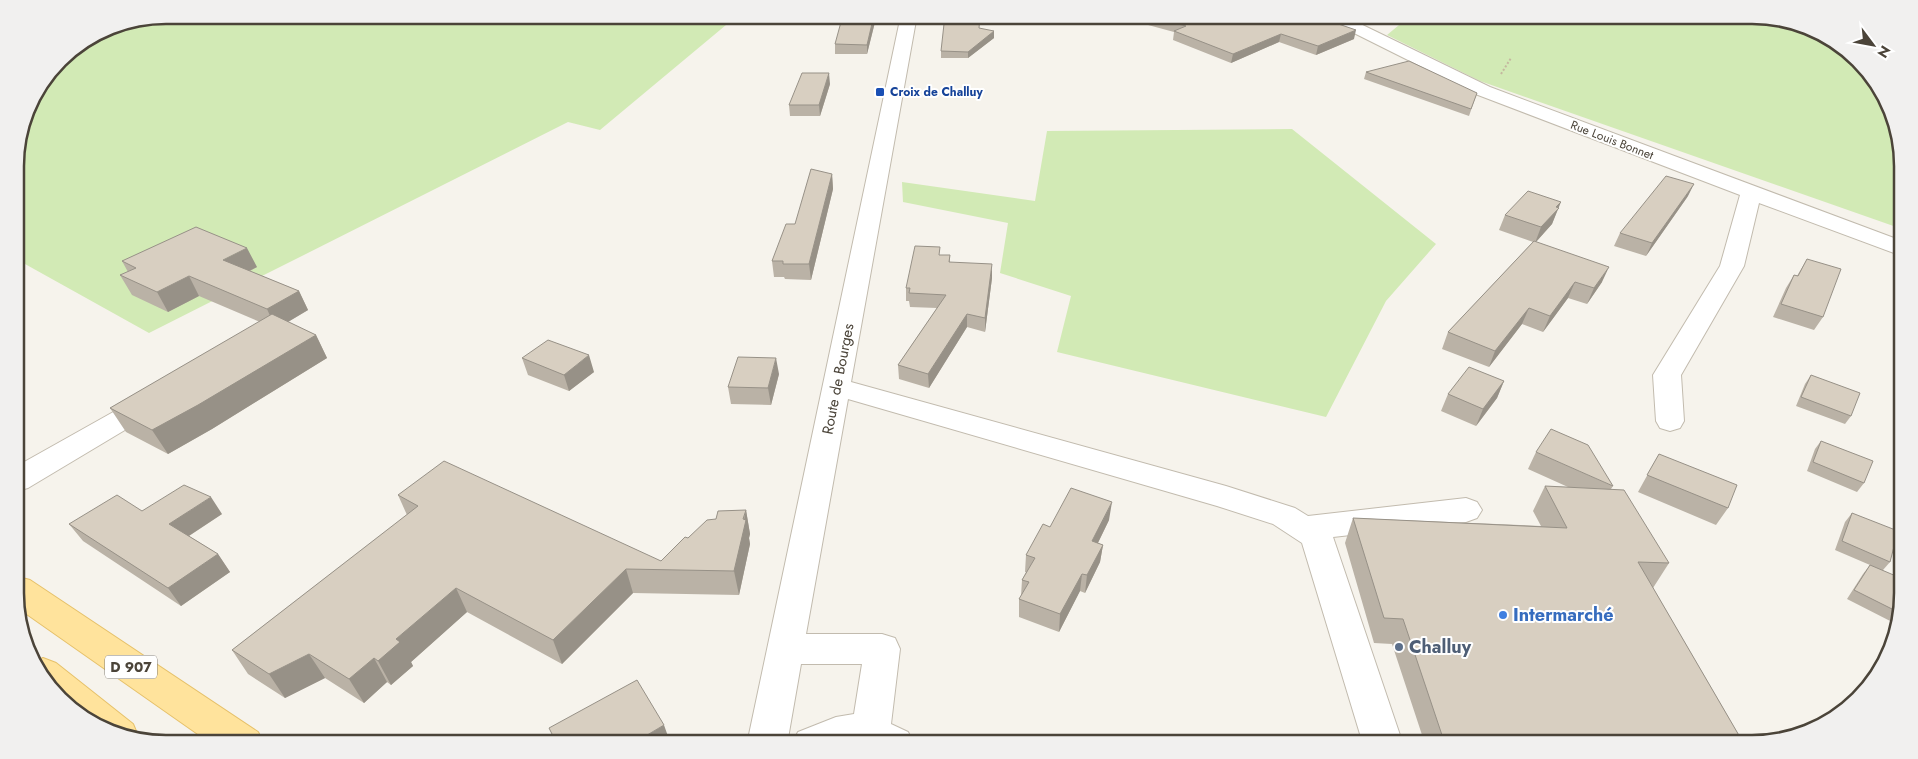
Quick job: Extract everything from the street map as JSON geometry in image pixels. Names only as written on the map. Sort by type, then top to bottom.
[{"type":"main road","name":"D 907","points":[[24,594],[231,735]]},
{"type":"main road","points":[[58,685],[97,717]]},
{"type":"street","name":"Route de Bourges","points":[[769,735],[907,24]]},
{"type":"street","name":"Rue Louis Bonnet","points":[[1348,24],[1484,92],[1894,246]]},
{"type":"street","points":[[1670,421],[1667,375],[1732,266],[1751,193]]},
{"type":"street","points":[[837,387],[1226,497],[1284,516],[1304,528],[1316,536],[1379,735]]},
{"type":"street","points":[[24,476],[169,392]]},
{"type":"street","points":[[1304,528],[1466,510]]},
{"type":"street","points":[[785,649],[882,649],[883,735]]},
{"type":"street","points":[[838,735],[856,729],[872,735]]},
{"type":"green space","points":[[166,24],[727,24],[600,130],[568,122],[149,333],[24,263],[24,157],[26,138],[38,103],[53,79],[72,59],[95,43],[120,31],[138,26]]},
{"type":"green space","points":[[1400,24],[1752,24],[1780,26],[1798,31],[1815,38],[1846,59],[1848,61],[1848,70],[1857,70],[1875,95],[1889,129],[1893,147],[1894,226],[1480,81],[1387,35]]},
{"type":"green space","points":[[1292,129],[1436,244],[1386,301],[1326,417],[1057,352],[1071,296],[1000,273],[1008,223],[903,202],[902,182],[1035,201],[1047,131]]},
{"type":"building","points":[[840,24],[872,24],[867,45],[835,44]]},
{"type":"building","points":[[944,24],[979,24],[979,28],[994,31],[968,52],[941,51]]},
{"type":"building","points":[[1178,24],[1338,24],[1356,30],[1318,46],[1281,34],[1233,54],[1174,31],[1186,26]]},
{"type":"building","points":[[1409,61],[1477,93],[1471,109],[1366,72]]},
{"type":"building","points":[[802,73],[829,73],[819,105],[789,105]]},
{"type":"building","points":[[811,169],[832,174],[809,264],[783,264],[783,261],[772,261],[786,224],[795,224]]},
{"type":"building","points":[[1666,176],[1694,184],[1652,243],[1620,233]]},
{"type":"building","points":[[1528,191],[1561,202],[1556,207],[1559,208],[1541,227],[1505,215]]},
{"type":"building","points":[[196,227],[247,248],[223,260],[299,291],[267,309],[189,276],[157,292],[120,275],[136,268],[122,261]]},
{"type":"building","points":[[1534,241],[1609,267],[1594,288],[1575,282],[1550,316],[1529,308],[1495,351],[1448,332]]},
{"type":"building","points":[[915,246],[940,247],[939,255],[950,255],[949,262],[992,264],[985,318],[967,314],[928,374],[898,365],[946,295],[909,293],[910,288],[906,288]]},
{"type":"building","points":[[1807,259],[1841,269],[1823,317],[1781,304],[1794,275],[1798,276]]},
{"type":"building","points":[[272,314],[316,335],[152,430],[110,408]]},
{"type":"building","points":[[548,340],[589,355],[564,375],[522,358]]},
{"type":"building","points":[[738,357],[776,358],[768,388],[728,387]]},
{"type":"building","points":[[1469,367],[1504,381],[1483,409],[1448,394]]},
{"type":"building","points":[[1811,375],[1860,393],[1851,416],[1801,397]]},
{"type":"building","points":[[1551,429],[1588,445],[1613,486],[1536,452]]},
{"type":"building","points":[[1821,441],[1873,461],[1864,483],[1813,462]]},
{"type":"building","points":[[1659,454],[1737,485],[1728,508],[1647,475]]},
{"type":"building","points":[[444,461],[661,561],[685,537],[688,538],[707,520],[716,519],[718,511],[746,510],[743,519],[746,520],[734,571],[626,569],[553,640],[456,588],[396,639],[400,642],[378,661],[374,658],[349,679],[309,654],[269,674],[232,650],[418,506],[398,495]]},
{"type":"building","points":[[184,485],[211,497],[169,524],[218,554],[168,588],[69,524],[117,495],[142,511]]},
{"type":"building","name":"Intermarché","points":[[1545,486],[1624,490],[1669,563],[1638,562],[1739,735],[1442,735],[1403,619],[1384,618],[1353,518],[1567,528]]},
{"type":"building","points":[[1071,488],[1112,502],[1092,541],[1103,545],[1087,575],[1082,574],[1060,614],[1019,599],[1029,582],[1022,580],[1035,558],[1026,555],[1043,524],[1050,527]]},
{"type":"building","points":[[1852,513],[1894,529],[1894,546],[1890,562],[1842,541]]},
{"type":"building","points":[[1870,565],[1894,575],[1893,610],[1854,590]]},
{"type":"building","points":[[637,680],[664,725],[647,735],[552,735],[549,728]]},
{"type":"place","name":"Croix de Challuy","points":[[880,92]]},
{"type":"place","name":"Intermarché","points":[[1503,615]]},
{"type":"place","name":"Challuy","points":[[1399,647]]}]
